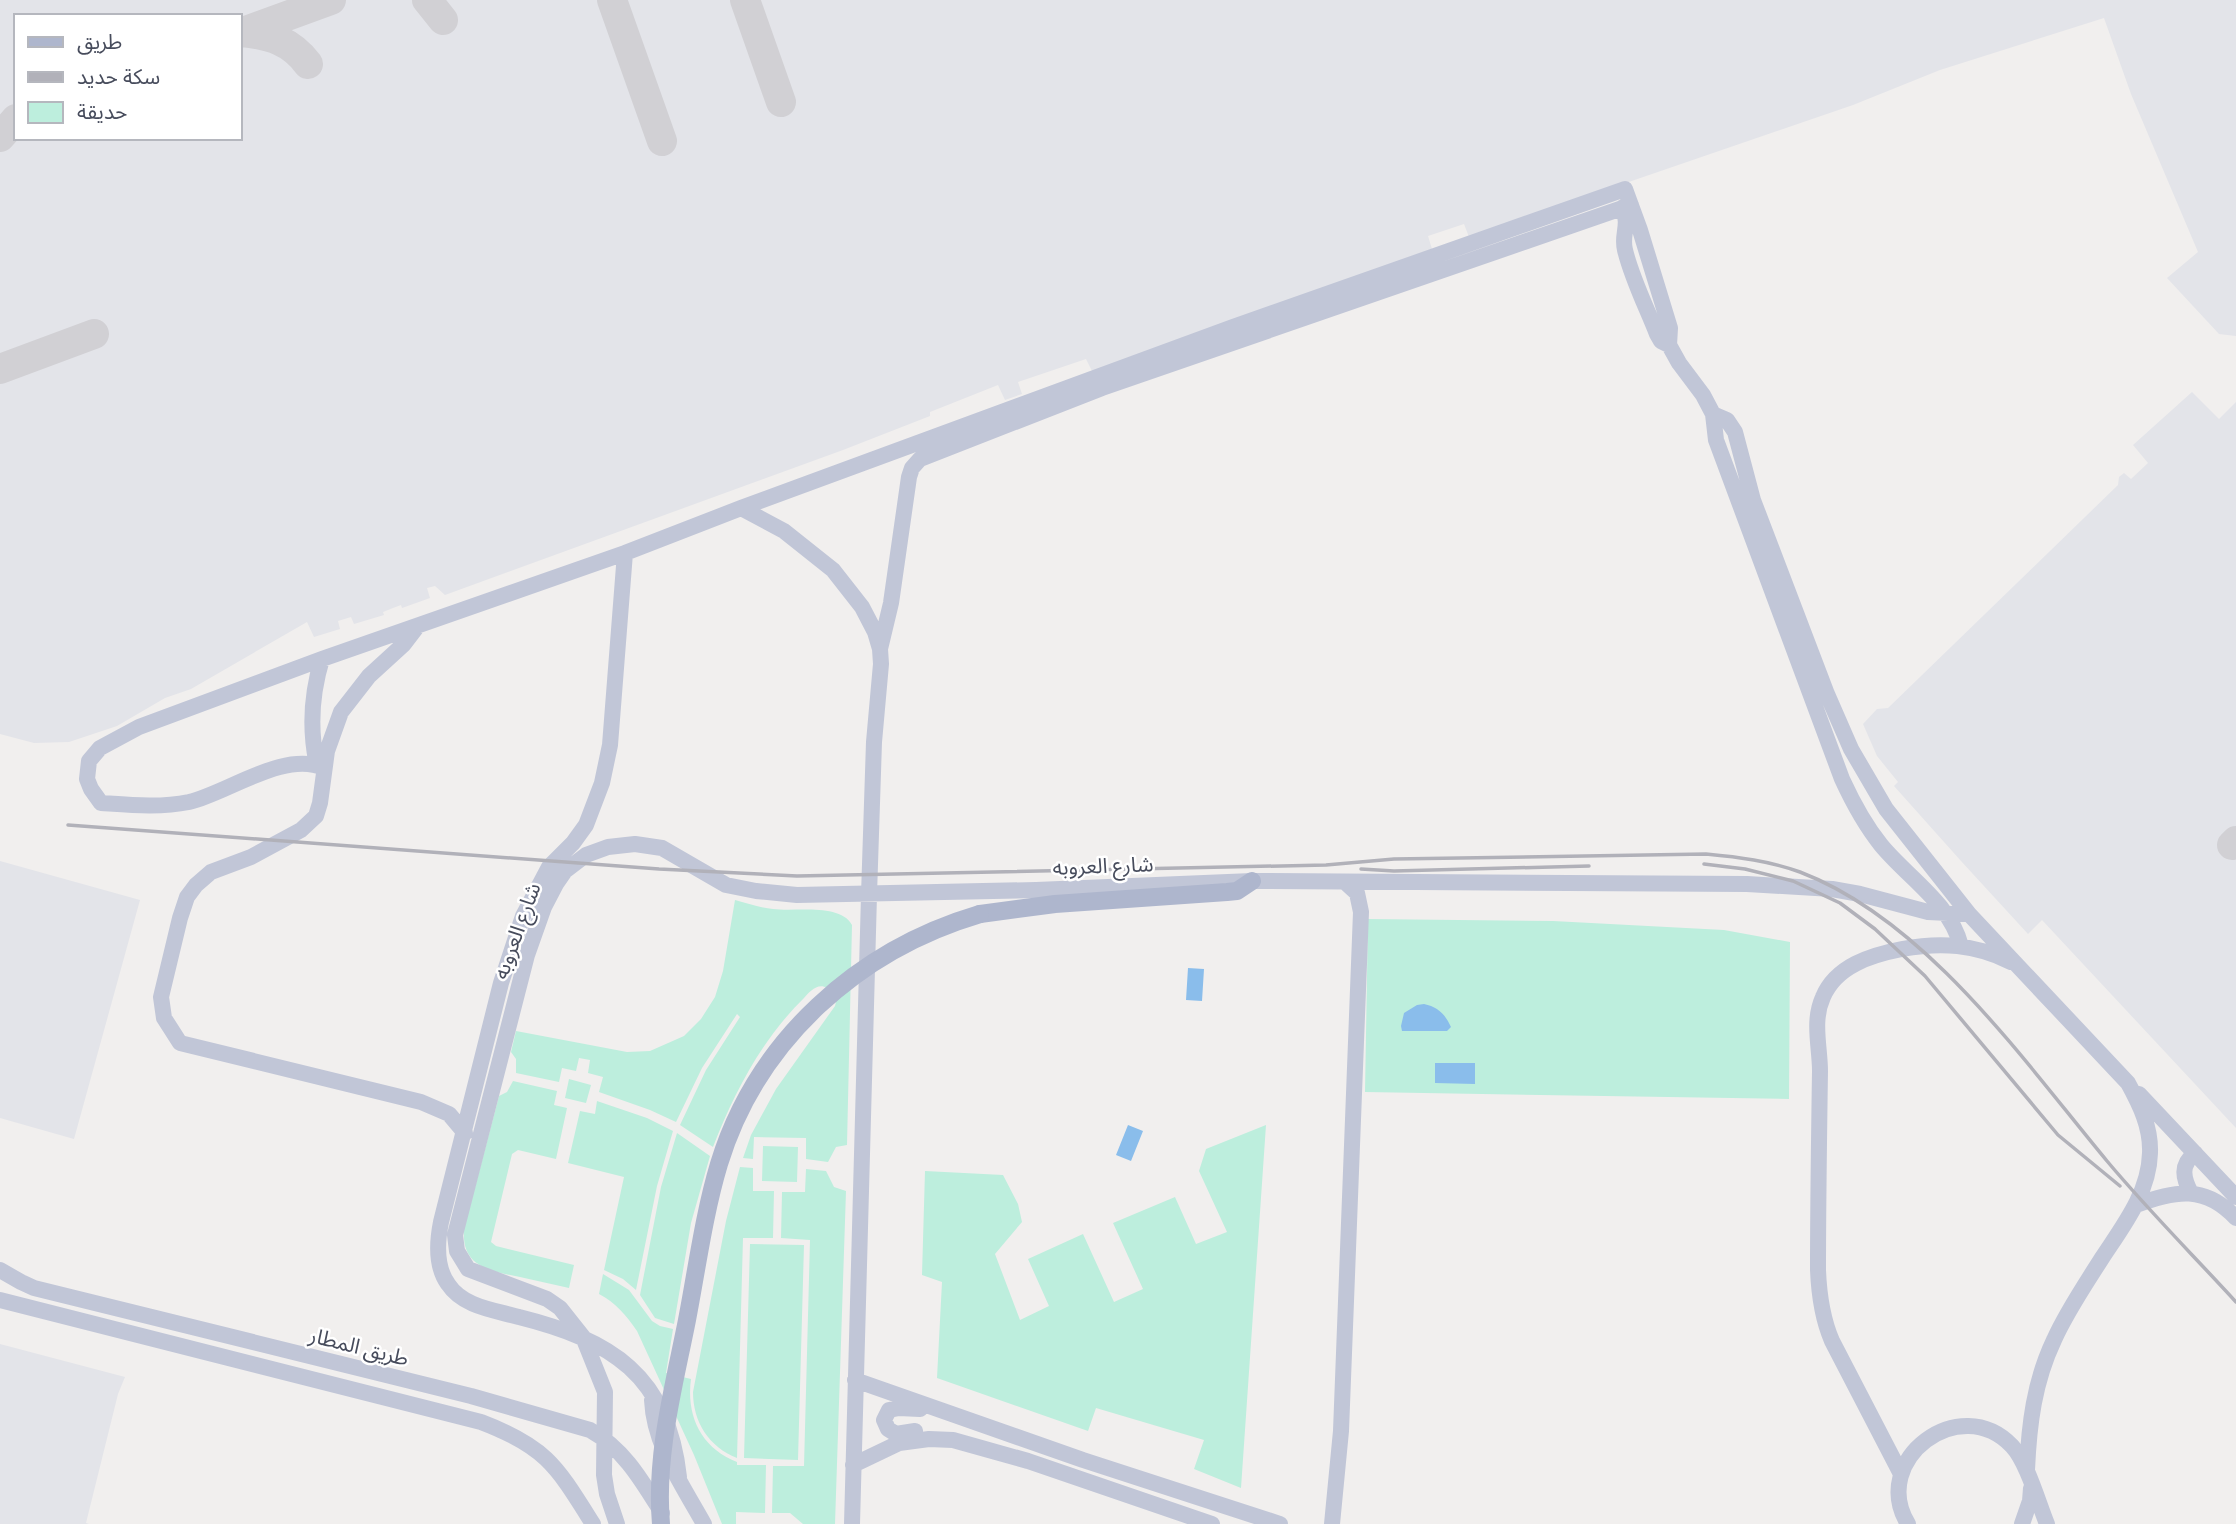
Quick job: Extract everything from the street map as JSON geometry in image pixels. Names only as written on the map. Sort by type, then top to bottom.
[{"type":"main road","points":[[1338,297],[1600,216],[1624,202]]},
{"type":"main road","points":[[1624,202],[1627,223],[1625,248],[1641,296],[1659,338],[1669,345],[1713,414],[1716,440],[1830,749],[1853,802],[1881,845],[1946,913],[1955,926],[1961,946]]},
{"type":"main road","points":[[320,766],[299,763],[271,770],[206,796],[160,806],[101,803],[87,779],[87,769],[93,755],[139,727],[322,659],[625,553],[904,449],[968,432],[1102,388],[1338,297],[1624,202]]},
{"type":"main road","points":[[1624,202],[1671,328],[1669,345]]},
{"type":"main road","points":[[1600,216],[1617,225],[1625,235]]},
{"type":"main road","points":[[1713,414],[1727,420],[1735,432],[1753,500],[1828,694],[1851,749],[1886,808],[1969,914],[2236,1197]]},
{"type":"main road","points":[[852,1524],[869,895],[880,649],[891,603],[909,477],[916,462],[968,432]]},
{"type":"main road","points":[[904,449],[916,462]]},
{"type":"main road","points":[[741,508],[784,531],[832,570],[862,607],[875,632],[880,649]]},
{"type":"main road","name":"شارع العروبه","points":[[583,1337],[551,1325],[482,1308],[468,1301],[448,1284],[440,1264],[438,1238],[501,983],[523,916],[549,867],[573,843],[586,825],[602,783],[610,745],[625,553]]},
{"type":"main road","points":[[320,766],[335,724],[348,701],[417,627]]},
{"type":"main road","points":[[322,659],[312,704],[312,734],[320,766],[320,803],[316,816],[309,824],[251,856],[211,873],[196,885],[187,897],[162,987],[161,1008],[164,1018],[180,1044],[421,1102],[449,1114],[465,1133]]},
{"type":"main road","name":"شارع العروبه","points":[[617,1524],[607,1494],[605,1392],[583,1337],[560,1308],[547,1299],[468,1269],[457,1251],[455,1236],[527,955],[544,907],[556,884],[565,871],[586,855],[608,847],[635,844],[662,848],[715,880],[741,889],[797,895],[869,895],[1252,881],[1747,884],[1832,890],[1860,894],[1928,912],[1969,914]]},
{"type":"main road","points":[[662,1524],[662,1456],[714,1182],[727,1142],[744,1104],[765,1068],[818,1004],[850,977],[902,944],[940,927],[980,914],[1055,904],[1237,891],[1252,881]]},
{"type":"main road","points":[[1332,1524],[1341,1431],[1361,912],[1357,893],[1345,882]]},
{"type":"main road","points":[[1902,1474],[1823,1319],[1818,1270],[1819,1009],[1830,984],[1839,974],[1853,964],[1893,950],[1933,944],[1961,946],[1990,952],[2019,966]]},
{"type":"main road","points":[[2022,1524],[2030,1501],[2031,1417],[2048,1354],[2079,1294],[2136,1205],[2147,1175],[2150,1139],[2139,1105],[2128,1083]]},
{"type":"main road","points":[[2191,1193],[2183,1170],[2195,1153]]},
{"type":"main road","points":[[2136,1205],[2166,1196],[2191,1193],[2214,1199],[2236,1218]]},
{"type":"main road","name":"طريق المطار","points":[[0,1270],[20,1282],[51,1292],[574,1424],[604,1437],[615,1447],[637,1473],[669,1524]]},
{"type":"main road","points":[[45,1312],[51,1292]]},
{"type":"main road","name":"طريق المطار","points":[[0,1300],[393,1398],[503,1430],[524,1440],[547,1457],[593,1524]]},
{"type":"main road","points":[[583,1337],[612,1352],[638,1375],[659,1405],[670,1433],[679,1476],[704,1524]]},
{"type":"main road","points":[[393,1398],[399,1379]]},
{"type":"main road","points":[[855,1380],[1280,1524]]},
{"type":"main road","points":[[453,1414],[458,1393]]},
{"type":"main road","points":[[940,1411],[894,1408],[886,1414],[885,1424],[896,1434],[928,1431],[1028,1461],[1212,1524]]},
{"type":"main road","points":[[1899,1524],[1902,1474],[1907,1460],[1922,1443],[1940,1430],[1955,1426],[1985,1429],[2011,1444],[2029,1477],[2047,1524]]},
{"type":"main road","points":[[853,1465],[900,1443],[929,1439],[953,1440]]},
{"type":"main road","points":[[1900,1502],[1908,1524]]},
{"type":"shaded area","points":[[0,0],[2236,0],[2236,336],[2219,334],[2167,278],[2198,252],[2131,94],[2104,18],[1940,70],[1853,105],[1469,237],[1464,224],[1428,236],[1432,249],[1092,371],[1086,359],[1018,382],[1022,394],[1005,400],[998,385],[930,412],[930,416],[843,450],[445,595],[435,586],[427,588],[430,598],[402,608],[401,605],[383,612],[384,615],[354,624],[351,617],[338,621],[340,629],[314,637],[307,622],[191,689],[165,698],[117,726],[69,742],[34,743],[0,734]]},
{"type":"shaded area","points":[[2192,392],[2219,419],[2236,402],[2236,1128],[2042,920],[2028,934],[1894,786],[1898,782],[1877,756],[1863,724],[1877,709],[1888,708],[2118,485],[2119,477],[2124,473],[2131,479],[2148,463],[2133,445]]},
{"type":"shaded area","points":[[0,861],[140,900],[74,1139],[0,1118]]},
{"type":"shaded area","points":[[0,1344],[125,1377],[118,1394],[86,1523],[89,1524],[0,1524]]},
{"type":"green space","points":[[735,900],[773,909],[828,911],[846,918],[852,925],[847,1145],[836,1147],[828,1162],[806,1159],[806,1138],[754,1137],[753,1159],[743,1158],[751,1135],[776,1089],[835,1006],[832,994],[824,986],[808,993],[762,1049],[730,1107],[713,1147],[680,1125],[706,1070],[740,1017],[737,1014],[702,1068],[676,1122],[599,1092],[603,1077],[588,1073],[590,1060],[579,1058],[576,1071],[562,1068],[559,1082],[516,1073],[516,1059],[511,1052],[516,1031],[627,1052],[650,1051],[684,1036],[701,1019],[715,997],[723,971]]},
{"type":"green space","points":[[1368,919],[1553,921],[1724,930],[1790,942],[1789,1099],[1365,1092]]},
{"type":"green space","points":[[569,1079],[591,1085],[586,1103],[565,1098]]},
{"type":"green space","points":[[513,1081],[557,1091],[554,1105],[567,1108],[556,1159],[518,1150],[512,1154],[491,1242],[496,1246],[574,1265],[569,1288],[488,1269],[472,1259],[464,1242],[464,1229],[499,1096],[507,1092]]},
{"type":"green space","points":[[597,1101],[647,1118],[673,1131],[657,1186],[636,1290],[623,1279],[604,1270],[624,1177],[568,1163],[580,1111],[595,1114]]},
{"type":"green space","points":[[1266,1125],[1241,1488],[1194,1469],[1204,1440],[1096,1408],[1088,1431],[937,1378],[942,1282],[922,1275],[925,1171],[1003,1175],[1018,1204],[1022,1222],[995,1254],[1020,1320],[1049,1306],[1028,1259],[1083,1234],[1114,1302],[1143,1289],[1113,1223],[1175,1197],[1196,1244],[1227,1232],[1199,1171],[1206,1149]]},
{"type":"green space","points":[[677,1133],[710,1156],[691,1223],[674,1324],[655,1318],[640,1295],[661,1187]]},
{"type":"green space","points":[[763,1146],[798,1147],[797,1182],[762,1181]]},
{"type":"green space","points":[[740,1167],[753,1168],[753,1191],[774,1191],[773,1238],[743,1238],[737,1458],[718,1447],[704,1432],[696,1413],[693,1392],[726,1221]]},
{"type":"green space","points":[[806,1169],[826,1171],[834,1187],[846,1191],[835,1524],[803,1524],[790,1513],[772,1513],[773,1466],[804,1466],[810,1240],[781,1238],[782,1192],[805,1192]]},
{"type":"green space","points":[[750,1244],[804,1245],[798,1460],[744,1458]]},
{"type":"green space","points":[[603,1274],[629,1290],[652,1321],[673,1329],[666,1373],[691,1379],[691,1406],[705,1439],[724,1456],[737,1462],[737,1465],[766,1465],[765,1513],[736,1512],[736,1524],[722,1524],[694,1455],[637,1331],[611,1301],[599,1294]]},
{"type":"water","points":[[1188,968],[1204,969],[1202,1001],[1186,1000]]},
{"type":"water","points":[[1424,1004],[1444,1015],[1451,1027],[1447,1031],[1402,1031],[1404,1013]]},
{"type":"water","points":[[1435,1063],[1475,1063],[1475,1084],[1435,1083]]},
{"type":"water","points":[[1128,1125],[1143,1131],[1131,1161],[1116,1155]]},
{"type":"taxiway","points":[[242,32],[331,0]]},
{"type":"taxiway","points":[[427,0],[443,20]]},
{"type":"taxiway","points":[[612,0],[662,141]]},
{"type":"taxiway","points":[[745,0],[781,102]]},
{"type":"taxiway","points":[[242,32],[279,40],[308,64]]},
{"type":"taxiway","points":[[0,137],[14,121]]},
{"type":"taxiway","points":[[0,369],[94,334]]},
{"type":"taxiway","points":[[2232,845],[2236,841]]},
{"type":"railway","points":[[68,825],[659,869],[797,876],[1326,865],[1394,859],[1706,854],[1766,862],[1800,872],[1846,894],[1889,923],[1930,958],[2006,1038],[2154,1215],[2236,1302]]},
{"type":"railway","points":[[1704,864],[1745,869],[1793,881],[1840,903],[1875,929],[1925,976],[2058,1135],[2120,1186]]},
{"type":"railway","points":[[1361,869],[1394,871],[1589,866]]}]
